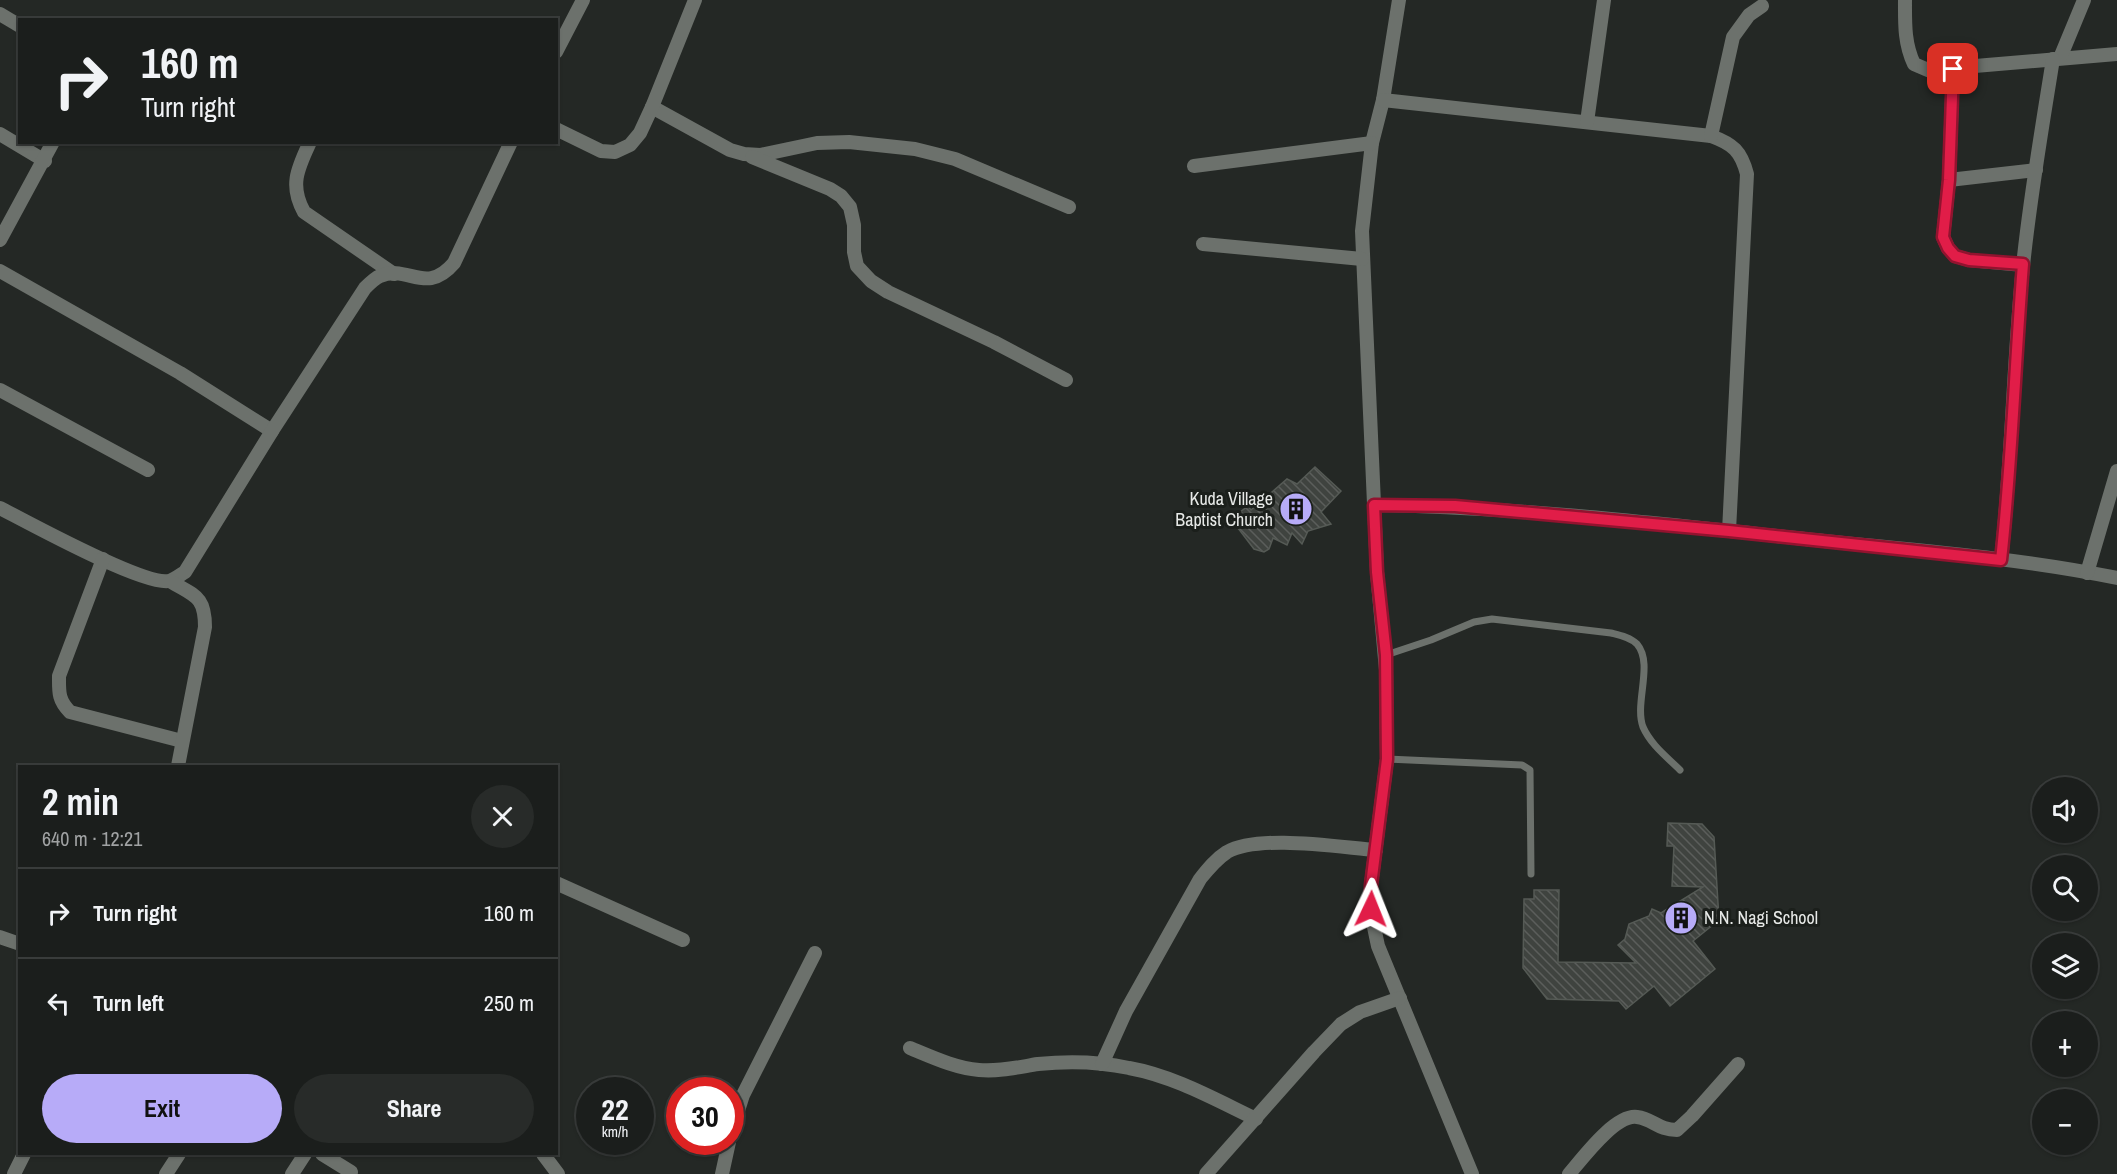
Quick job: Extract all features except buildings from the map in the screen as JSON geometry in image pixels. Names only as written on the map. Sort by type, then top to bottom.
[{"type":"street","points":[[558,48],[584,0]]},
{"type":"street","points":[[558,130],[601,151],[615,152],[630,145],[640,133],[652,107],[695,0]]},
{"type":"street","points":[[1399,0],[1383,100],[1372,143],[1362,231],[1377,572],[1386,655],[1387,759],[1371,885],[1371,909],[1374,930],[1472,1174]]},
{"type":"street","points":[[1587,122],[1604,0]]},
{"type":"street","points":[[1905,0],[1905,33],[1909,53],[1914,64],[1928,70],[2117,54]]},
{"type":"street","points":[[2001,560],[2010,467],[2023,264],[2036,170],[2056,59],[2084,0]]},
{"type":"street","points":[[1711,136],[1733,37],[1749,15],[1762,6]]},
{"type":"street","points":[[0,14],[18,25]]},
{"type":"street","points":[[1953,69],[1949,180],[1943,237],[1955,256],[1969,260],[2023,264]]},
{"type":"street","points":[[1383,100],[1711,136],[1735,148],[1743,159],[1747,174],[1729,531]]},
{"type":"street","points":[[652,107],[730,150],[830,189],[841,196],[850,207],[854,225],[854,252],[857,266],[871,281],[888,292],[994,342],[1066,380]]},
{"type":"street","points":[[0,134],[45,161]]},
{"type":"street","points":[[744,154],[760,155],[817,143],[849,141],[915,149],[955,159],[1069,207]]},
{"type":"street","points":[[1194,166],[1372,143]]},
{"type":"street","points":[[0,240],[45,161],[52,144]]},
{"type":"street","points":[[309,144],[299,167],[296,183],[297,200],[304,212],[394,274]]},
{"type":"street","points":[[170,581],[185,572],[272,431],[365,288],[380,276],[394,274],[435,279],[446,273],[454,263],[510,144]]},
{"type":"street","points":[[1949,180],[2036,170]]},
{"type":"street","points":[[1203,244],[1362,259]]},
{"type":"street","points":[[0,271],[180,373],[272,431]]},
{"type":"street","points":[[0,390],[148,470]]},
{"type":"street","points":[[2087,573],[2117,471]]},
{"type":"street","points":[[1374,505],[1455,506],[1729,531],[2001,560],[2117,578]]},
{"type":"street","points":[[0,508],[131,573],[156,580],[170,581],[202,602],[206,627],[178,765]]},
{"type":"street","points":[[103,559],[59,676],[62,704],[70,712],[182,741]]},
{"type":"street","points":[[1102,1064],[1126,1011],[1200,879],[1215,861],[1227,852],[1244,845],[1255,844],[1276,843],[1376,850]]},
{"type":"street","points":[[558,884],[683,940]]},
{"type":"street","points":[[0,937],[18,943]]},
{"type":"street","points":[[744,1093],[815,954]]},
{"type":"street","points":[[1206,1174],[1341,1024],[1360,1012],[1400,998]]},
{"type":"street","points":[[910,1048],[960,1067],[978,1070],[993,1071],[1041,1064],[1102,1064],[1130,1068],[1178,1083],[1256,1119]]},
{"type":"street","points":[[1569,1174],[1600,1138],[1622,1120],[1635,1116],[1665,1130],[1677,1130],[1738,1064]]},
{"type":"street","points":[[14,1174],[24,1155]]},
{"type":"street","points":[[166,1174],[178,1155]]},
{"type":"street","points":[[292,1174],[303,1155]]},
{"type":"street","points":[[324,1155],[351,1172]]},
{"type":"street","points":[[544,1155],[558,1174]]},
{"type":"street","points":[[722,1174],[726,1155]]},
{"type":"lane","points":[[1386,655],[1474,622],[1492,619],[1611,633],[1626,637],[1636,643],[1643,660],[1640,708],[1644,728],[1655,746],[1680,770]]},
{"type":"lane","points":[[1387,759],[1527,767],[1530,770],[1531,874]]},
{"type":"place","name":"Kuda Village Baptist Church","points":[[1296,509]]},
{"type":"place","name":"N.N. Nagi School","points":[[1681,918]]},
{"type":"route","points":[[1371,909],[1371,885],[1387,759],[1386,655],[1377,572],[1374,505],[1455,506],[1729,531],[2001,560],[2010,467],[2023,264],[1969,260],[1955,256],[1943,237],[1949,180],[1953,69]]}]
